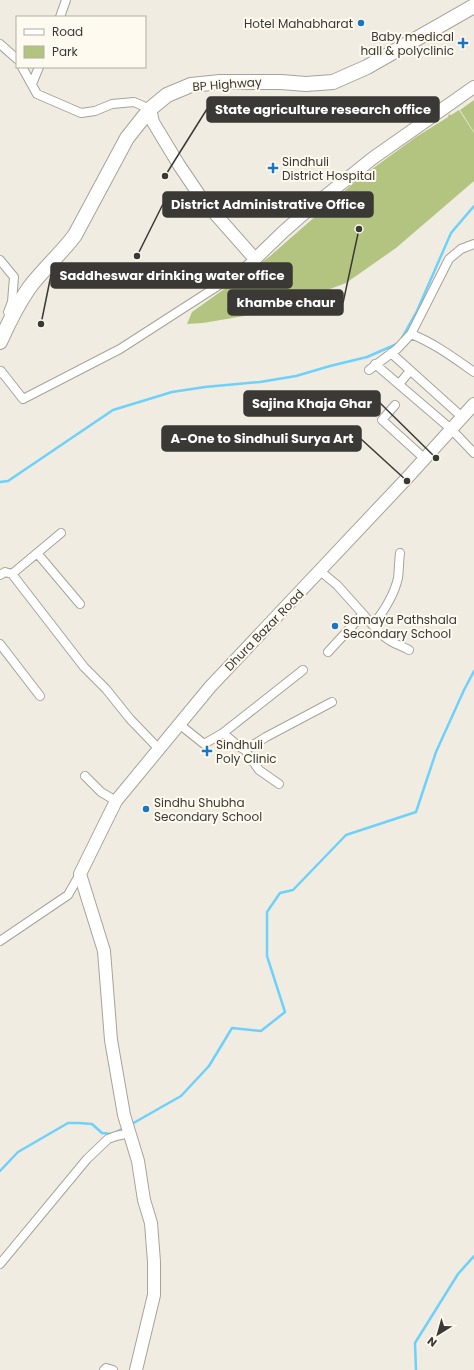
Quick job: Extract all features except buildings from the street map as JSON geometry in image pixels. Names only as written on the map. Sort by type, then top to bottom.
[{"type":"highway","name":"BP Highway","points":[[2,337],[28,289],[54,259],[67,247],[75,235],[127,138],[150,109],[167,95],[191,85],[220,82],[281,82],[306,84],[333,82],[372,65],[474,6]]},
{"type":"main road","points":[[150,109],[153,122],[202,199],[255,259],[283,232],[373,158],[474,87]]},
{"type":"main road","name":"Dhura Bazar Road","points":[[80,874],[116,801],[210,687],[425,459],[474,404]]},
{"type":"main road","points":[[80,874],[104,951],[111,1040],[124,1116],[138,1161],[144,1200],[151,1223],[154,1262],[154,1296],[136,1370]]},
{"type":"street","points":[[60,16],[66,0]]},
{"type":"street","points":[[0,44],[16,58]]},
{"type":"street","points":[[23,68],[37,94],[81,114],[95,111],[112,104],[134,102],[150,109]]},
{"type":"street","points":[[32,84],[40,68]]},
{"type":"street","points":[[369,370],[397,349],[411,334],[449,259],[461,249],[474,244]]},
{"type":"street","points":[[0,372],[24,399],[120,349],[227,280],[255,259]]},
{"type":"street","points":[[0,260],[14,277],[12,302],[3,325],[2,337]]},
{"type":"street","points":[[411,334],[422,338],[474,372]]},
{"type":"street","points":[[391,354],[462,417]]},
{"type":"street","points":[[376,364],[451,429],[474,453]]},
{"type":"street","points":[[399,384],[410,371]]},
{"type":"street","points":[[395,405],[382,420],[425,459]]},
{"type":"street","points":[[12,574],[61,533]]},
{"type":"street","points":[[37,553],[80,604]]},
{"type":"street","points":[[373,625],[387,607],[393,592],[398,578],[400,553]]},
{"type":"street","points":[[320,570],[389,640],[400,644],[409,650]]},
{"type":"street","points":[[0,575],[5,572],[12,574],[84,668],[106,689],[130,719],[159,749]]},
{"type":"street","points":[[328,652],[363,614]]},
{"type":"street","points":[[0,644],[40,696]]},
{"type":"street","points":[[179,724],[204,744],[223,733],[303,670]]},
{"type":"street","points":[[245,750],[266,737],[332,702]]},
{"type":"street","points":[[223,733],[237,746],[245,750],[259,770],[279,784]]},
{"type":"street","points":[[85,776],[101,792],[116,801]]},
{"type":"street","points":[[0,941],[68,895],[80,874]]},
{"type":"street","points":[[0,1264],[87,1159],[108,1139],[130,1133]]},
{"type":"street","points":[[104,1370],[106,1368],[113,1370]]},
{"type":"green space","points":[[474,100],[474,132],[460,110]]},
{"type":"green space","points":[[459,110],[474,133],[474,181],[396,248],[346,283],[282,307],[250,315],[203,323],[187,324],[192,312],[269,257],[357,180],[416,137],[448,117],[449,114],[451,115]]},
{"type":"waterway","points":[[0,482],[8,481],[113,410],[172,392],[205,387],[260,382],[296,376],[367,357],[399,343],[417,311],[451,233],[474,206]]},
{"type":"waterway","points":[[130,1125],[181,1096],[209,1066],[232,1028],[261,1031],[285,1012],[267,956],[267,912],[280,893],[293,890],[346,835],[416,812],[436,752],[474,671]]},
{"type":"waterway","points":[[0,1171],[18,1152],[68,1123],[92,1124],[102,1133],[112,1134],[124,1128]]},
{"type":"waterway","points":[[416,1370],[415,1343],[458,1274],[474,1256]]},
{"type":"place","name":"Hotel Mahabharat","points":[[361,23]]},
{"type":"place","name":"Baby medical hall & polyclinic","points":[[463,43]]},
{"type":"place","name":"Sindhuli District Hospital","points":[[273,168]]},
{"type":"place","name":"State agriculture research office","points":[[165,176]]},
{"type":"place","name":"khambe chaur","points":[[359,229]]},
{"type":"place","name":"District Administrative Office","points":[[137,256]]},
{"type":"place","name":"Saddheswar drinking water office","points":[[41,324]]},
{"type":"place","name":"Sajina Khaja Ghar","points":[[436,458]]},
{"type":"place","name":"A-One to Sindhuli Surya Art","points":[[407,481]]},
{"type":"place","name":"Samaya Pathshala Secondary School","points":[[335,626]]},
{"type":"place","name":"Sindhuli Poly Clinic","points":[[207,751]]},
{"type":"place","name":"Sindhu Shubha Secondary School","points":[[146,809]]}]
